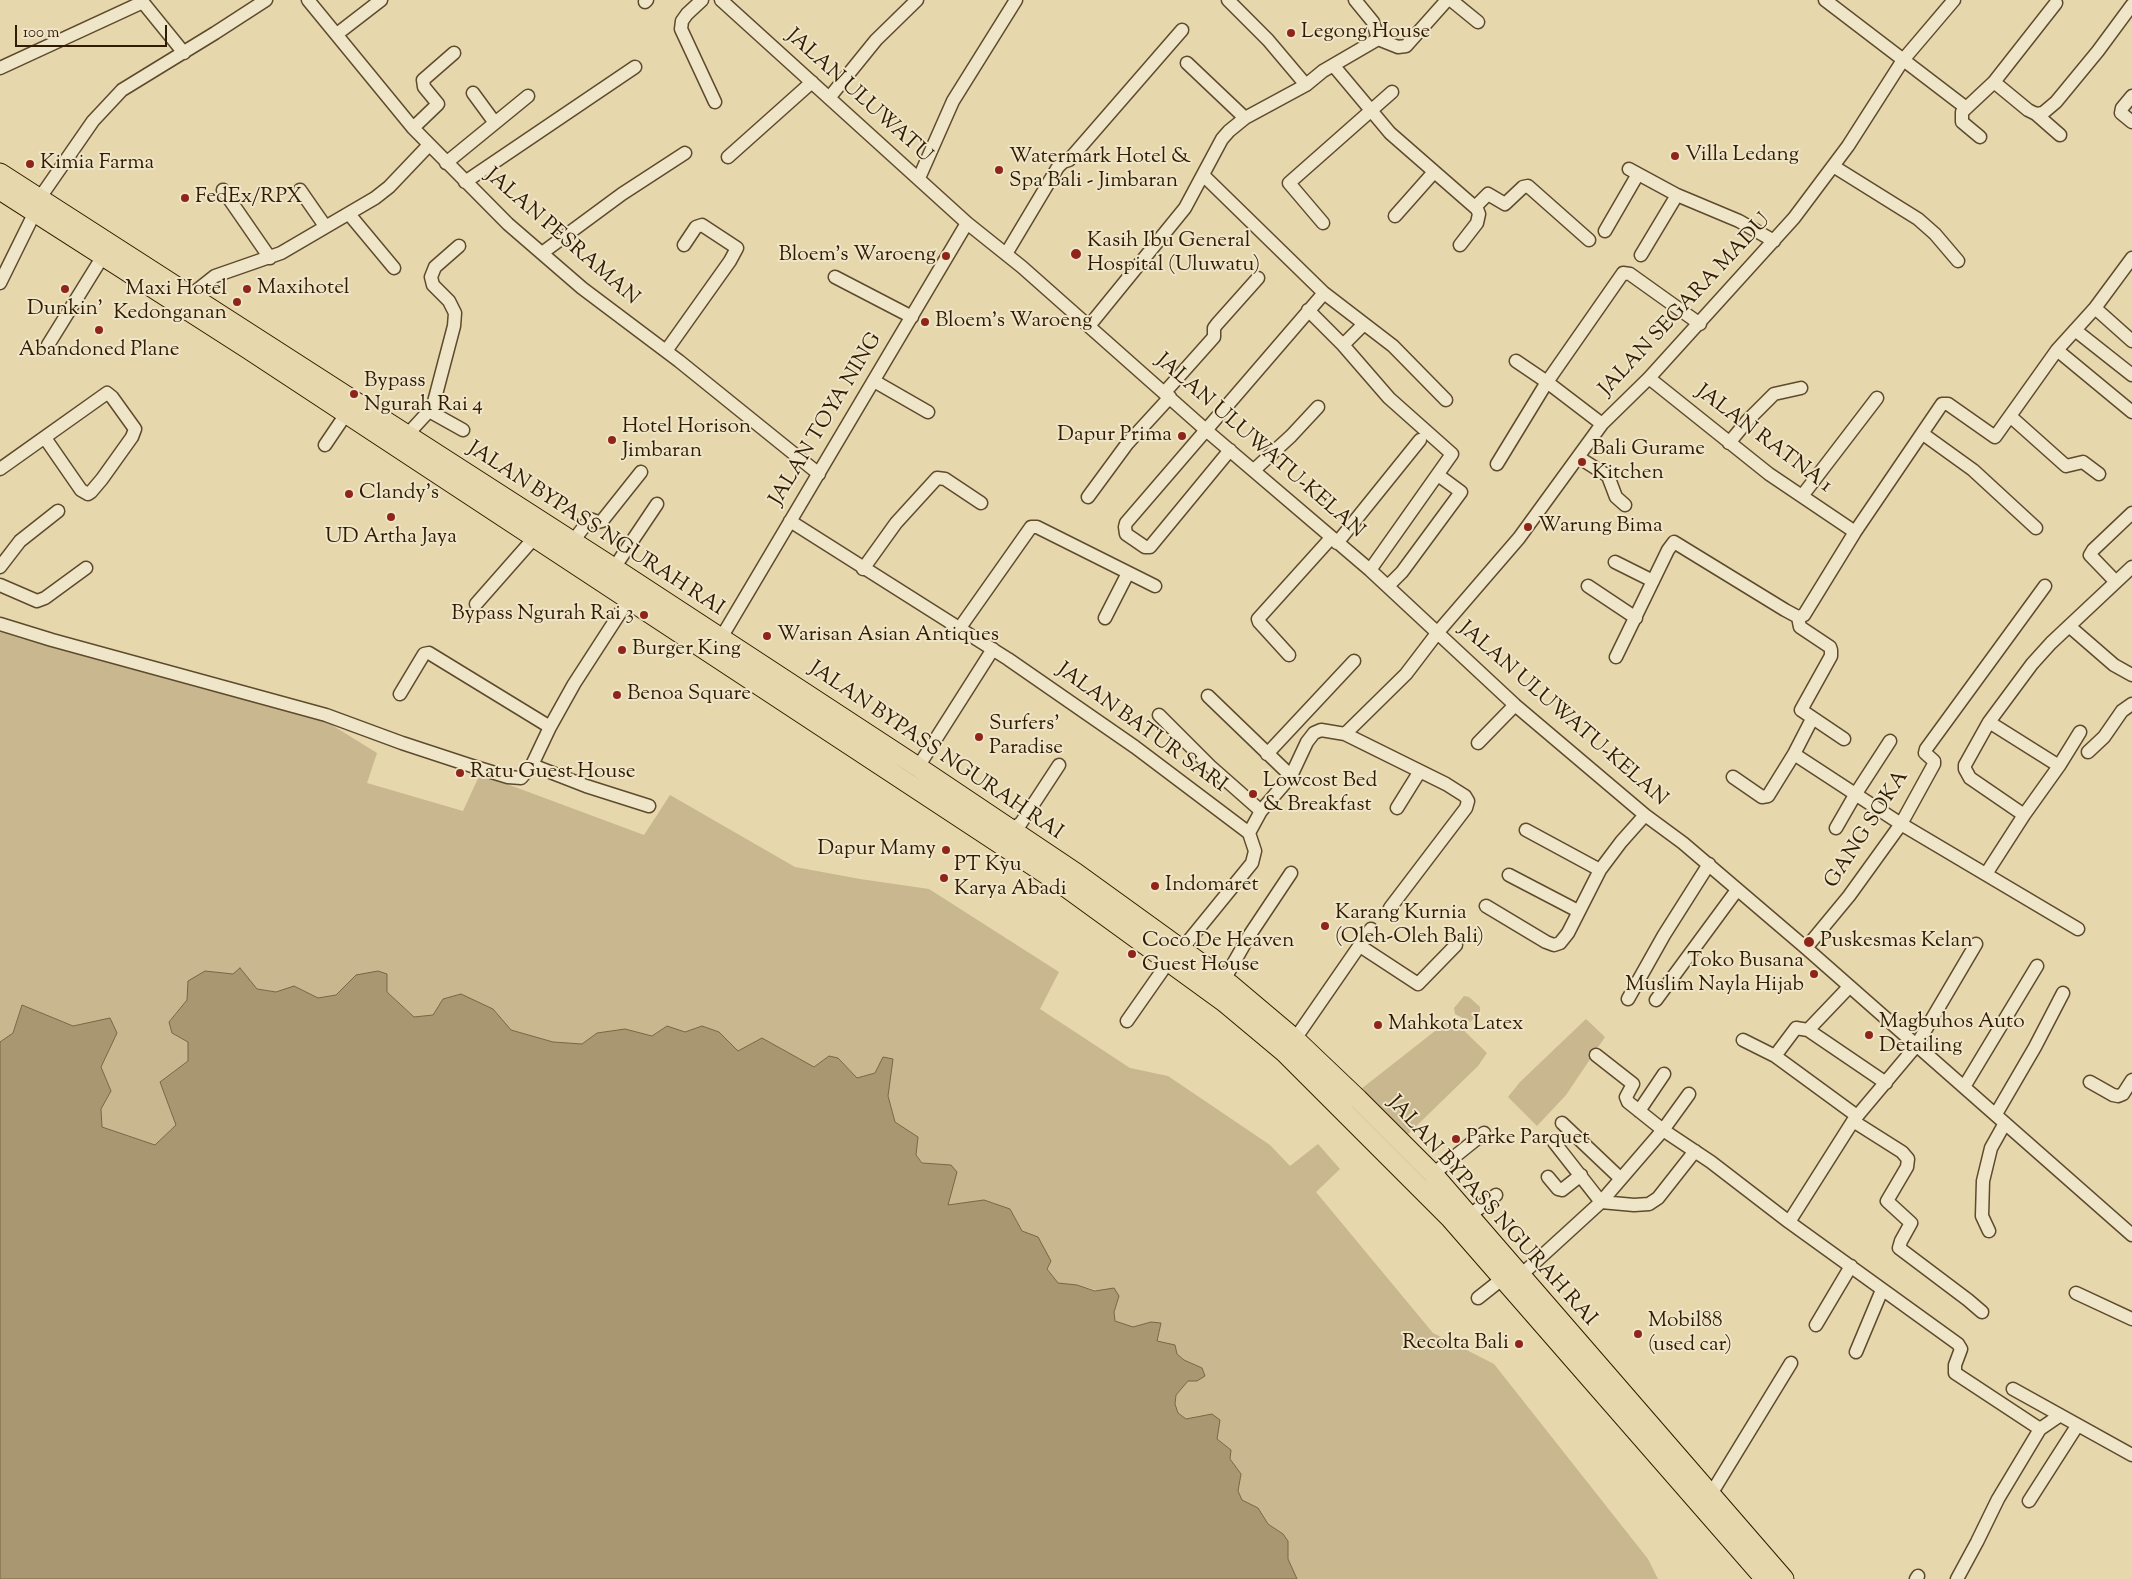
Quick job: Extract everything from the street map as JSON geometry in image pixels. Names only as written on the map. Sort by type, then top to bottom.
[{"type":"highway","name":"JALAN BYPASS NGURAH RAI","points":[[0,173],[37,206],[103,256],[406,436],[573,541],[614,568],[716,645],[1067,888],[1176,955],[1224,980],[1295,1039],[1433,1174],[1469,1216],[1511,1278],[1763,1578]]},
{"type":"highway","name":"JALAN BYPASS NGURAH RAI","points":[[0,190],[37,206],[191,295],[252,343]]},
{"type":"highway","name":"JALAN BYPASS NGURAH RAI","points":[[281,362],[346,414],[629,599],[716,645],[918,767],[1012,830],[1176,955],[1224,1002],[1285,1053],[1511,1278],[1710,1494],[1784,1579]]},
{"type":"street","points":[[0,283],[37,206],[108,104],[135,80],[184,53],[266,0]]},
{"type":"street","name":"JALAN PESRAMAN","points":[[308,0],[413,128],[508,224],[582,288],[666,351],[819,474]]},
{"type":"street","points":[[336,34],[380,0]]},
{"type":"street","points":[[702,0],[685,17],[681,29],[714,102]]},
{"type":"street","name":"JALAN ULUWATU","points":[[722,0],[919,178],[967,224]]},
{"type":"street","points":[[829,98],[876,40],[917,0]]},
{"type":"street","points":[[919,178],[953,101],[1016,0]]},
{"type":"street","points":[[1228,0],[1268,40],[1306,85]]},
{"type":"street","points":[[1355,0],[1373,22],[1378,39]]},
{"type":"street","points":[[1378,39],[1398,47],[1406,46],[1447,0]]},
{"type":"street","points":[[1451,0],[1478,22]]},
{"type":"street","points":[[1825,0],[1965,107]]},
{"type":"street","name":"JALAN SEGARA MADU","points":[[1438,632],[1519,538],[1602,424],[1650,378],[1805,205],[1834,166],[1903,60],[1954,0]]},
{"type":"street","points":[[0,68],[142,1],[184,53]]},
{"type":"street","points":[[1980,137],[1962,122],[1961,115],[1965,107],[1994,82],[2056,2]]},
{"type":"street","points":[[2036,114],[2043,113],[2056,102],[2098,51],[2132,5]]},
{"type":"street","points":[[1006,254],[1058,167],[1063,162],[1069,160],[1182,30]]},
{"type":"street","points":[[1089,326],[1179,217],[1222,139],[1244,118],[1306,85],[1333,65],[1378,39]]},
{"type":"street","points":[[413,128],[438,104],[424,87],[423,80],[454,53]]},
{"type":"street","points":[[1187,63],[1244,118]]},
{"type":"street","points":[[1333,65],[1390,133],[1475,207],[1478,212],[1478,220],[1460,245]]},
{"type":"street","points":[[465,182],[635,68]]},
{"type":"street","points":[[728,157],[812,82]]},
{"type":"street","points":[[1994,82],[2060,135]]},
{"type":"street","points":[[1323,223],[1289,184],[1392,92]]},
{"type":"street","points":[[473,93],[495,122]]},
{"type":"street","points":[[446,163],[528,96]]},
{"type":"street","points":[[2132,96],[2122,108],[2121,113],[2132,122]]},
{"type":"street","points":[[191,295],[215,276],[270,258],[348,214],[389,187],[429,145]]},
{"type":"street","points":[[542,253],[598,211],[685,153]]},
{"type":"street","points":[[1834,166],[1918,219],[1935,234],[1958,261]]},
{"type":"street","points":[[1395,216],[1434,172]]},
{"type":"street","points":[[1605,231],[1633,172],[1676,195],[1738,221],[1774,241]]},
{"type":"street","points":[[1203,175],[1324,293],[1393,346],[1446,400]]},
{"type":"street","points":[[1475,207],[1488,194],[1505,204],[1523,187],[1528,186],[1589,240]]},
{"type":"street","points":[[223,190],[270,258]]},
{"type":"street","points":[[300,190],[325,226]]},
{"type":"street","points":[[1641,255],[1676,195]]},
{"type":"street","points":[[348,214],[394,268]]},
{"type":"street","name":"JALAN ULUWATU-KELAN","points":[[967,224],[1006,254],[1168,394],[1207,431],[1370,570],[1515,705],[1646,815],[1709,864],[2132,1235]]},
{"type":"street","name":"JALAN TOYA NING","points":[[716,645],[967,224]]},
{"type":"street","points":[[666,351],[730,261],[737,248],[702,225],[696,227],[684,245]]},
{"type":"street","points":[[406,436],[429,411],[434,402],[454,326],[455,312],[449,301],[433,285],[431,277],[435,267],[458,246]]},
{"type":"street","points":[[48,345],[103,256]]},
{"type":"street","points":[[1798,617],[1806,612],[1855,532],[1944,403],[1995,437],[2057,350],[2095,308],[2132,258]]},
{"type":"street","points":[[1497,464],[1547,382],[1624,272],[1630,274],[1700,324]]},
{"type":"street","points":[[835,277],[912,317]]},
{"type":"street","points":[[1088,497],[1127,444],[1214,337],[1216,324],[1258,278]]},
{"type":"street","points":[[1230,450],[1151,546],[1145,547],[1126,534],[1126,523],[1324,293]]},
{"type":"street","points":[[2095,308],[2132,341]]},
{"type":"street","points":[[1308,310],[1343,346],[1388,398],[1451,452],[1438,475],[1370,570]]},
{"type":"street","points":[[1343,346],[1364,324]]},
{"type":"street","points":[[2075,330],[2132,375]]},
{"type":"street","points":[[2057,350],[2132,412]]},
{"type":"street","points":[[1516,361],[1602,424]]},
{"type":"street","name":"JALAN RATNA 1","points":[[1650,378],[1769,474],[1855,532]]},
{"type":"street","points":[[874,381],[928,412]]},
{"type":"street","points":[[1729,443],[1748,420],[1774,394],[1801,388]]},
{"type":"street","points":[[0,469],[107,393],[135,429],[132,437],[102,479],[89,493],[81,490],[45,438]]},
{"type":"street","points":[[1802,496],[1877,398]]},
{"type":"street","points":[[1254,470],[1291,436],[1318,407]]},
{"type":"street","points":[[429,411],[463,430]]},
{"type":"street","points":[[325,444],[346,414]]},
{"type":"street","points":[[2010,416],[2066,466],[2083,462],[2099,474]]},
{"type":"street","points":[[1923,434],[1972,470],[2036,528]]},
{"type":"street","points":[[1289,655],[1259,622],[1259,617],[1334,540],[1420,440]]},
{"type":"street","points":[[1578,457],[1608,476],[1616,497],[1625,505]]},
{"type":"street","points":[[573,541],[590,519],[598,522],[602,521],[641,472]]},
{"type":"street","points":[[1388,586],[1402,572],[1461,492],[1438,475]]},
{"type":"street","points":[[863,569],[896,523],[937,478],[945,478],[981,503]]},
{"type":"street","points":[[614,568],[656,504]]},
{"type":"street","points":[[0,566],[20,542],[58,510]]},
{"type":"street","points":[[2116,582],[2090,555],[2132,513]]},
{"type":"street","name":"JALAN BATUR SARI","points":[[790,521],[863,569],[1008,659],[1135,747],[1249,833]]},
{"type":"street","points":[[959,629],[1031,527],[1038,527],[1154,586]]},
{"type":"street","points":[[476,604],[535,537]]},
{"type":"street","points":[[1616,657],[1672,543],[1676,542],[1798,617],[1800,627],[1830,647],[1831,656],[1802,707],[1802,711],[1844,739]]},
{"type":"street","points":[[1615,562],[1653,581]]},
{"type":"street","points":[[2024,815],[1970,778],[1965,770],[1966,762],[1989,722],[2032,664],[2132,566]]},
{"type":"street","points":[[0,585],[37,601],[45,598],[86,568]]},
{"type":"street","points":[[1105,618],[1128,573]]},
{"type":"street","points":[[1588,586],[1636,618]]},
{"type":"street","name":"GANG SOKA","points":[[1806,948],[1849,896],[1901,824],[1934,764],[1934,761],[1925,753],[1926,749],[2045,586]]},
{"type":"street","points":[[0,624],[326,715],[402,743],[508,777],[524,778],[574,684],[629,599]]},
{"type":"street","points":[[2069,626],[2114,665],[2132,675]]},
{"type":"street","points":[[1345,734],[1406,674],[1438,632]]},
{"type":"street","points":[[918,767],[993,649]]},
{"type":"street","points":[[400,694],[424,654],[429,652],[550,727]]},
{"type":"street","points":[[1267,754],[1354,661]]},
{"type":"street","points":[[1208,696],[1291,776]]},
{"type":"street","points":[[2088,752],[2104,737],[2122,712],[2132,704]]},
{"type":"street","points":[[1478,744],[1515,705]]},
{"type":"street","points":[[1159,715],[1210,766],[1261,811]]},
{"type":"street","points":[[1733,777],[1759,795],[1765,797],[1772,792],[1812,719]]},
{"type":"street","points":[[1989,722],[2059,766]]},
{"type":"street","points":[[1127,1021],[1176,955],[1252,864],[1255,851],[1249,833],[1261,811],[1291,776],[1307,742],[1314,734],[1324,730],[1345,734],[1420,771],[1465,796],[1468,804],[1439,846],[1390,908]]},
{"type":"street","points":[[1986,874],[2080,732]]},
{"type":"street","points":[[1836,828],[1890,740]]},
{"type":"street","points":[[1794,754],[1901,824],[2078,929]]},
{"type":"street","points":[[532,765],[586,786],[649,806]]},
{"type":"street","points":[[1012,830],[1021,823],[1059,765]]},
{"type":"street","points":[[1398,808],[1420,771]]},
{"type":"street","points":[[1486,906],[1554,945],[1564,939],[1600,870],[1621,842],[1646,815]]},
{"type":"street","points":[[1526,830],[1600,870]]},
{"type":"street","points":[[1628,999],[1664,935],[1709,864]]},
{"type":"street","points":[[1224,980],[1249,936],[1291,873]]},
{"type":"street","points":[[1509,875],[1578,910]]},
{"type":"street","points":[[1656,1000],[1737,890]]},
{"type":"street","points":[[1295,1039],[1371,929]]},
{"type":"street","points":[[1788,1222],[1856,1118],[1916,1046],[1976,944]]},
{"type":"street","points":[[1360,946],[1418,984],[1456,945]]},
{"type":"street","points":[[1964,1087],[2037,966]]},
{"type":"street","points":[[1808,1030],[1849,987]]},
{"type":"street","points":[[1996,1114],[2035,1047],[2063,993]]},
{"type":"street","points":[[1775,1056],[1796,1028],[1808,1030],[1886,1083]]},
{"type":"street","points":[[1743,1040],[1775,1056],[1902,1152],[1908,1159],[1907,1167],[1887,1200],[1912,1223],[1900,1241],[1899,1248],[1982,1312]]},
{"type":"street","points":[[1596,1055],[1633,1084],[1626,1101],[1788,1222],[1958,1344],[1961,1348],[1955,1369],[1959,1376],[2040,1429]]},
{"type":"street","points":[[1639,1111],[1664,1074]]},
{"type":"street","points":[[2090,1082],[2116,1096],[2123,1094],[2132,1080]]},
{"type":"street","points":[[1478,1298],[1511,1278],[1601,1202],[1663,1130],[1689,1094]]},
{"type":"street","points":[[1562,1123],[1620,1178]]},
{"type":"street","points":[[1989,1232],[1982,1216],[1983,1181],[1991,1148],[2005,1123]]},
{"type":"street","points":[[1433,1174],[1484,1132]]},
{"type":"street","points":[[1554,1142],[1601,1202],[1634,1205],[1654,1201],[1666,1190],[1695,1151]]},
{"type":"street","points":[[1548,1177],[1558,1189],[1562,1190],[1581,1175]]},
{"type":"street","points":[[1469,1216],[1496,1194]]},
{"type":"street","points":[[1816,1324],[1850,1266]]},
{"type":"street","points":[[1856,1352],[1882,1290]]},
{"type":"street","points":[[2076,1293],[2132,1319]]},
{"type":"street","points":[[1710,1494],[1791,1363]]},
{"type":"street","points":[[2013,1389],[2132,1456]]},
{"type":"street","points":[[1957,1579],[1978,1542],[1994,1507],[2040,1429],[2059,1416]]},
{"type":"street","points":[[2029,1501],[2077,1426]]},
{"type":"shaded area","points":[[0,627],[314,714],[377,753],[367,783],[463,811],[480,774],[644,835],[670,795],[795,867],[929,889],[1059,972],[1040,1009],[1130,1068],[1168,1076],[1270,1145],[1290,1166],[1318,1144],[1340,1169],[1316,1192],[1433,1333],[1494,1364],[1648,1559],[1658,1579],[1297,1579],[1288,1559],[1288,1541],[1283,1534],[1268,1524],[1258,1508],[1242,1500],[1238,1491],[1241,1474],[1230,1459],[1231,1450],[1217,1439],[1212,1414],[1186,1419],[1178,1413],[1175,1404],[1176,1395],[1188,1381],[1197,1381],[1202,1368],[1184,1360],[1177,1354],[1175,1345],[1157,1342],[1161,1323],[1151,1322],[1133,1327],[1115,1321],[1114,1312],[1119,1296],[1077,1285],[1058,1284],[1022,1231],[1010,1209],[984,1200],[947,1205],[951,1165],[923,1163],[916,1155],[918,1137],[895,1122],[888,1096],[893,1059],[875,1073],[857,1078],[838,1058],[829,1056],[814,1067],[762,1038],[738,1051],[719,1032],[702,1026],[685,1032],[667,1026],[652,1036],[625,1029],[597,1033],[582,1044],[553,1042],[510,1030],[493,1009],[443,999],[433,1015],[414,1017],[387,992],[387,975],[356,975],[336,995],[318,999],[294,986],[276,992],[257,989],[233,974],[205,971],[187,1000],[169,1022],[172,1033],[188,1042],[188,1061],[160,1082],[176,1125],[155,1145],[102,1127],[101,1109],[111,1091],[101,1067],[117,1033],[110,1019],[73,1026],[22,1005],[13,1033],[0,1042]]},
{"type":"shaded area","points":[[240,968],[257,989],[276,992],[294,986],[318,998],[336,995],[356,975],[378,971],[387,974],[387,992],[414,1017],[433,1015],[443,999],[461,994],[493,1009],[511,1030],[553,1042],[582,1044],[597,1033],[625,1029],[652,1036],[667,1026],[685,1032],[702,1026],[719,1032],[738,1051],[762,1038],[814,1067],[829,1056],[838,1058],[857,1078],[875,1073],[883,1057],[893,1059],[888,1096],[895,1122],[918,1137],[916,1155],[922,1163],[951,1165],[957,1172],[948,1205],[984,1200],[1010,1209],[1022,1231],[1038,1237],[1051,1261],[1047,1269],[1058,1283],[1077,1285],[1095,1291],[1114,1288],[1119,1296],[1114,1312],[1115,1321],[1133,1327],[1151,1322],[1161,1323],[1157,1341],[1175,1345],[1177,1354],[1184,1360],[1202,1368],[1205,1376],[1197,1381],[1188,1381],[1176,1395],[1175,1404],[1178,1413],[1186,1419],[1212,1414],[1220,1420],[1217,1439],[1231,1450],[1230,1459],[1241,1474],[1238,1491],[1242,1500],[1258,1508],[1268,1524],[1283,1534],[1288,1541],[1288,1559],[1297,1579],[0,1579],[0,1042],[13,1033],[22,1005],[73,1026],[110,1018],[117,1033],[101,1067],[111,1091],[101,1109],[102,1127],[155,1145],[176,1125],[160,1082],[188,1061],[188,1042],[172,1033],[169,1022],[187,1000],[188,981],[205,971],[233,974]]},
{"type":"shaded area","points":[[1464,996],[1469,997],[1480,1007],[1480,1012],[1470,1022],[1455,1014],[1454,1008]]},
{"type":"shaded area","points":[[1586,1019],[1605,1037],[1566,1095],[1537,1126],[1508,1097],[1520,1082]]},
{"type":"shaded area","points":[[1449,1020],[1453,1020],[1487,1053],[1478,1066],[1405,1137],[1356,1093]]},
{"type":"place","name":"Legong House","points":[[1291,33]]},
{"type":"place","name":"Villa Ledang","points":[[1675,156]]},
{"type":"place","name":"Kimia Farma","points":[[30,164]]},
{"type":"place","name":"Watermark Hotel & Spa Bali - Jimbaran","points":[[999,170]]},
{"type":"place","name":"FedEx/RPX","points":[[185,198]]},
{"type":"place","name":"Kasih Ibu General Hospital (Uluwatu)","points":[[1076,254]]},
{"type":"place","name":"Bloem’s Waroeng","points":[[946,256]]},
{"type":"place","name":"Dunkin'","points":[[65,289]]},
{"type":"place","name":"Maxihotel","points":[[247,289]]},
{"type":"place","name":"Maxi Hotel Kedonganan","points":[[237,302]]},
{"type":"place","name":"Bloem's Waroeng","points":[[925,322]]},
{"type":"place","name":"Abandoned Plane","points":[[99,330]]},
{"type":"place","name":"Bypass Ngurah Rai 4","points":[[354,394]]},
{"type":"place","name":"Dapur Prima","points":[[1182,436]]},
{"type":"place","name":"Hotel Horison Jimbaran","points":[[612,440]]},
{"type":"place","name":"Bali Gurame Kitchen","points":[[1582,462]]},
{"type":"place","name":"Clandy's","points":[[349,494]]},
{"type":"place","name":"UD Artha Jaya","points":[[391,517]]},
{"type":"place","name":"Warung Bima","points":[[1528,527]]},
{"type":"place","name":"Bypass Ngurah Rai 3","points":[[644,615]]},
{"type":"place","name":"Warisan Asian Antiques","points":[[767,636]]},
{"type":"place","name":"Burger King","points":[[622,650]]},
{"type":"place","name":"Benoa Square","points":[[617,695]]},
{"type":"place","name":"Surfers' Paradise","points":[[979,737]]},
{"type":"place","name":"Ratu Guest House","points":[[460,773]]},
{"type":"place","name":"Lowcost Bed & Breakfast","points":[[1253,794]]},
{"type":"place","name":"Dapur Mamy","points":[[946,850]]},
{"type":"place","name":"PT Kyu Karya Abadi","points":[[944,878]]},
{"type":"place","name":"Indomaret","points":[[1155,886]]},
{"type":"place","name":"Karang Kurnia (Oleh-Oleh Bali)","points":[[1325,926]]},
{"type":"place","name":"Puskesmas Kelan","points":[[1809,942]]},
{"type":"place","name":"Coco De Heaven Guest House","points":[[1132,954]]},
{"type":"place","name":"Toko Busana Muslim Nayla Hijab","points":[[1814,974]]},
{"type":"place","name":"Mahkota Latex","points":[[1378,1025]]},
{"type":"place","name":"Magbuhos Auto Detailing","points":[[1869,1035]]},
{"type":"place","name":"Parke Parquet","points":[[1456,1139]]},
{"type":"place","name":"Mobil88 (used car)","points":[[1638,1334]]},
{"type":"place","name":"Recolta Bali","points":[[1519,1344]]}]
